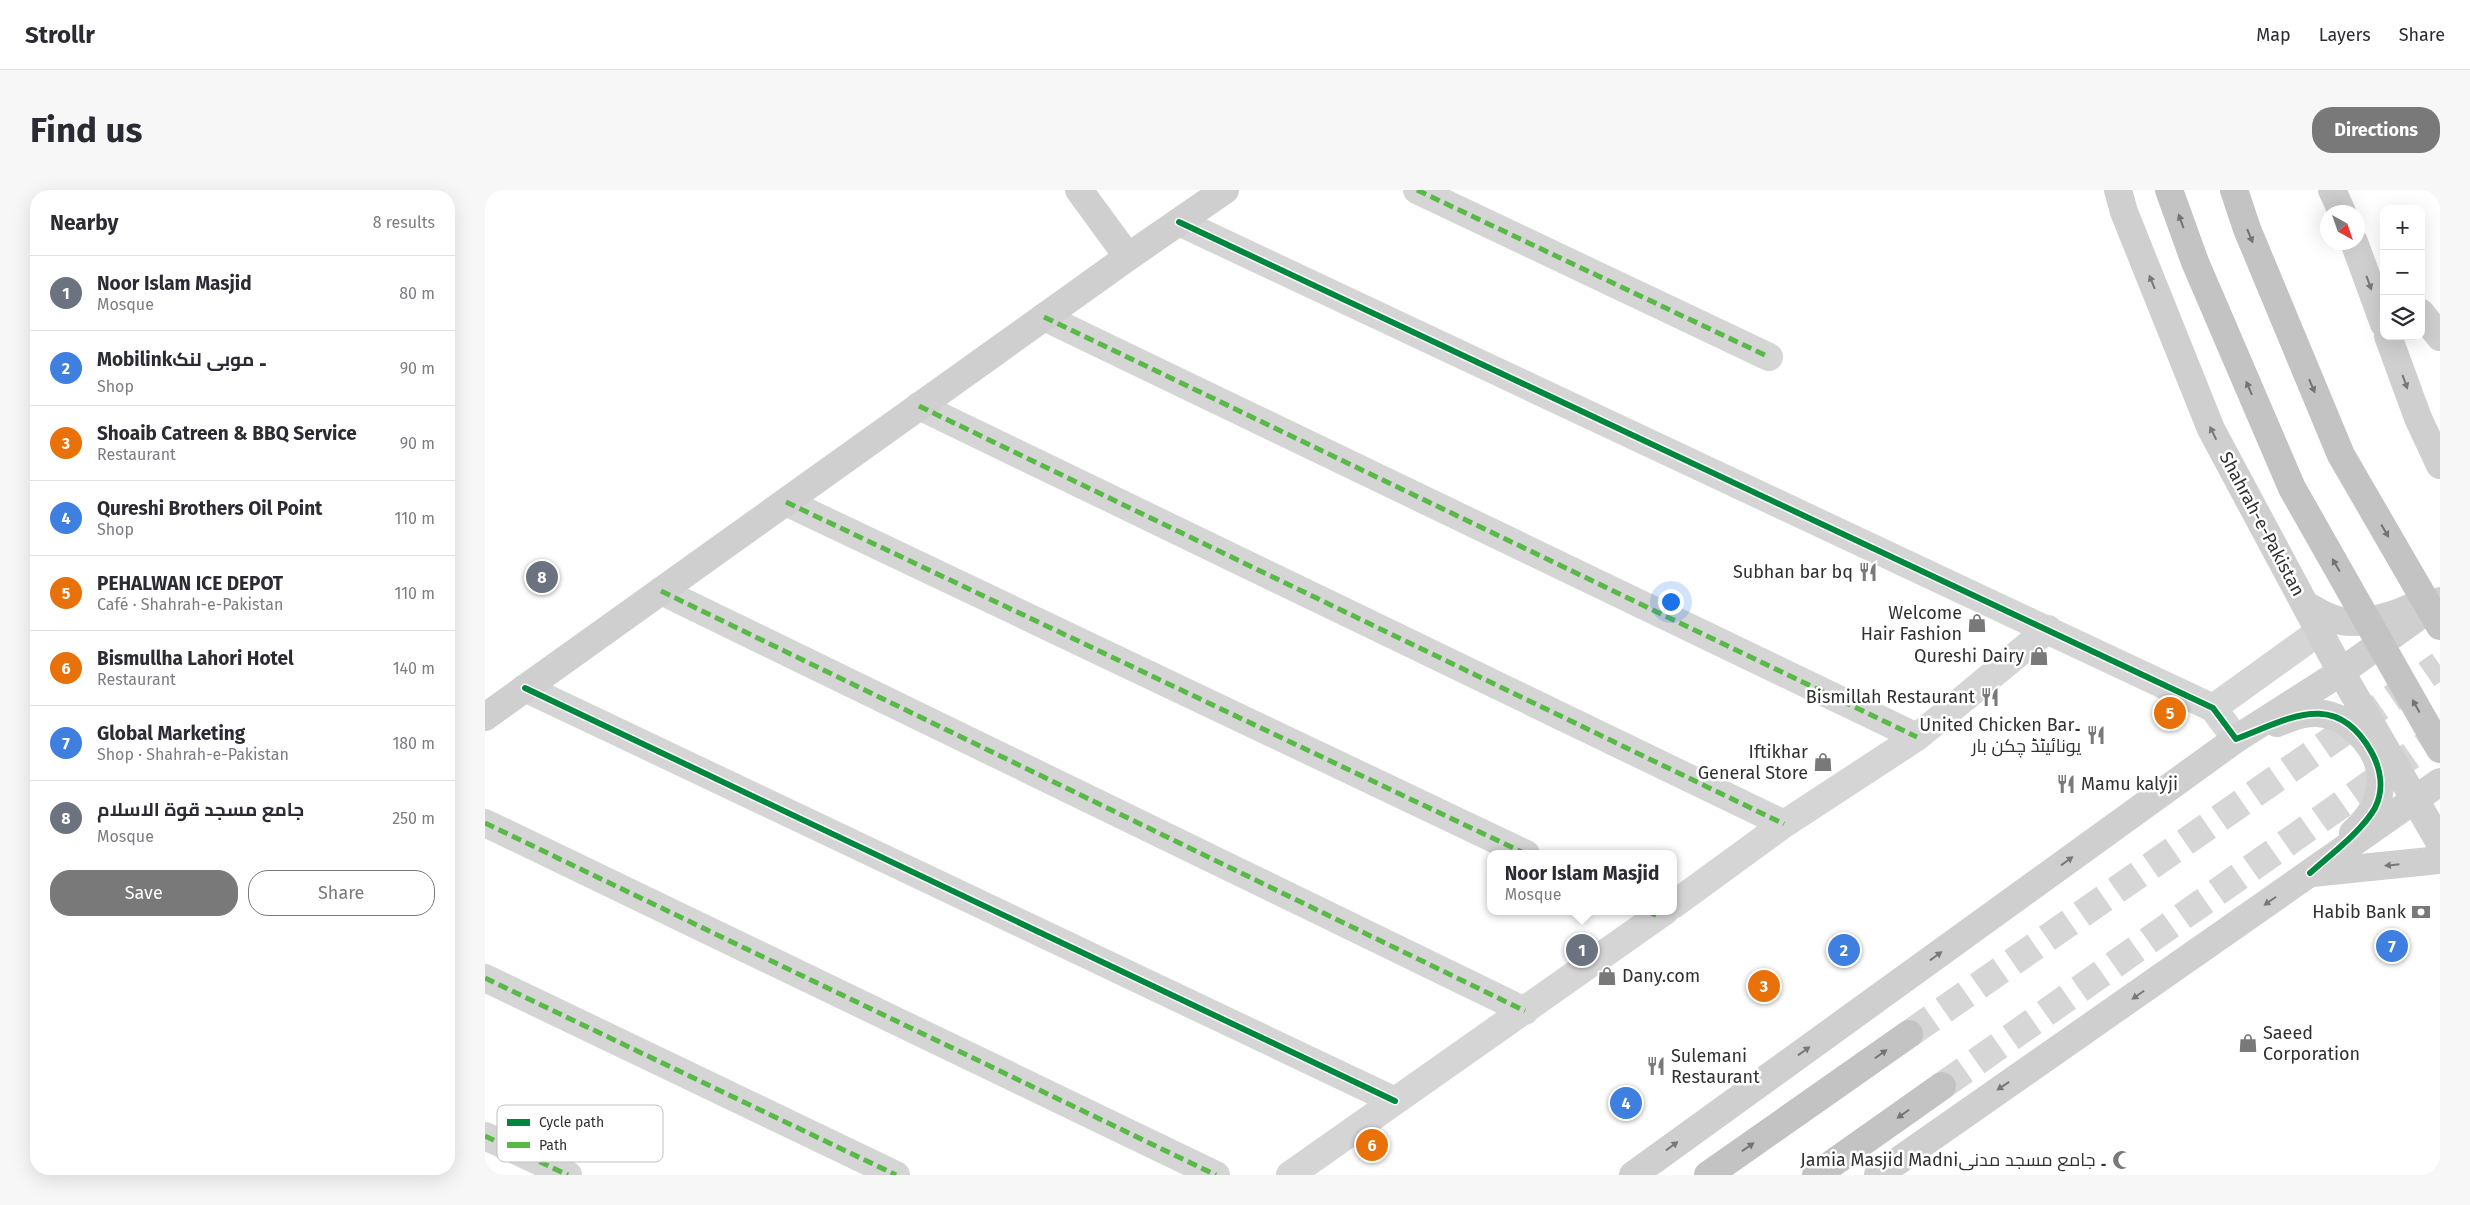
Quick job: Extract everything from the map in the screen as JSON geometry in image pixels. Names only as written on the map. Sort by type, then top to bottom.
[{"type":"highway","points":[[2169,190],[2195,262],[2292,488],[2440,749]]},
{"type":"highway","points":[[2234,190],[2247,229],[2341,455],[2440,626]]},
{"type":"highway","points":[[1708,1175],[1909,1034]]},
{"type":"highway","points":[[1815,1175],[1943,1086]]},
{"type":"street","points":[[1079,190],[1128,257]]},
{"type":"street","points":[[488,708],[525,688],[1128,257],[1225,190]]},
{"type":"street","points":[[1417,190],[1769,357]]},
{"type":"street","name":"Shahrah-e-Pakistan","points":[[2118,190],[2124,212],[2211,429],[2341,672],[2440,843]]},
{"type":"street","points":[[2333,190],[2339,205]]},
{"type":"street","points":[[1179,222],[2213,708],[2236,739]]},
{"type":"street","points":[[2365,247],[2380,264]]},
{"type":"street","points":[[2357,250],[2380,313]]},
{"type":"street","points":[[1044,317],[1917,737]]},
{"type":"street","points":[[2425,318],[2440,337]]},
{"type":"street","points":[[2389,340],[2418,418],[2440,465]]},
{"type":"street","points":[[919,406],[1784,824]]},
{"type":"street","points":[[785,502],[1518,850]]},
{"type":"street","points":[[2306,605],[2335,620],[2371,621],[2406,611],[2440,587]]},
{"type":"street","points":[[661,591],[1525,1010]]},
{"type":"street","points":[[1633,1175],[2236,739],[2341,672],[2440,601]]},
{"type":"street","points":[[1677,900],[1784,824],[1917,737],[2048,629]]},
{"type":"street","points":[[2213,708],[2320,632]]},
{"type":"street","points":[[525,688],[1395,1101]]},
{"type":"street","points":[[2236,739],[2301,714],[2318,713],[2340,718],[2358,731],[2380,768],[2381,788],[2375,807],[2363,824],[2310,873]]},
{"type":"street","points":[[1878,1175],[2440,782]]},
{"type":"street","points":[[485,823],[1216,1175]]},
{"type":"street","points":[[2310,873],[2440,860]]},
{"type":"street","points":[[1290,1175],[1525,1010],[1656,915]]},
{"type":"street","points":[[485,978],[896,1175]]},
{"type":"street","points":[[485,1136],[497,1142]]},
{"type":"street","points":[[540,1162],[568,1175]]},
{"type":"tunnel","points":[[1909,1034],[2440,665]]},
{"type":"tunnel","points":[[1942,1086],[2440,735]]},
{"type":"marked path","points":[[1417,190],[1769,357]]},
{"type":"marked path","points":[[1044,317],[1917,737]]},
{"type":"marked path","points":[[919,406],[1784,824]]},
{"type":"marked path","points":[[786,502],[1518,850]]},
{"type":"marked path","points":[[661,591],[1525,1011]]},
{"type":"marked path","points":[[485,823],[1216,1175]]},
{"type":"marked path","points":[[485,978],[896,1175]]},
{"type":"marked path","points":[[485,1136],[497,1142]]},
{"type":"marked path","points":[[540,1162],[568,1175]]},
{"type":"cycle path","points":[[1179,222],[2213,708],[2236,739],[2275,724],[2310,714],[2327,715],[2343,721],[2358,733],[2372,753],[2378,766],[2380,794],[2375,808],[2362,825],[2310,873]]},
{"type":"cycle path","points":[[525,688],[1395,1101]]},
{"type":"place","name":"Subhan bar bq","points":[[1868,572]]},
{"type":"place","name":"جامع مسجد قوۃ الاسلام","points":[[542,577]]},
{"type":"place","name":"Welcome Hair Fashion","points":[[1977,623]]},
{"type":"place","name":"Qureshi Dairy","points":[[2039,656]]},
{"type":"place","name":"Bismillah Restaurant","points":[[1990,697]]},
{"type":"place","name":"PEHALWAN ICE DEPOT","points":[[2170,713]]},
{"type":"place","name":"United Chicken Bar۔ یونائیٹڈ چکن بار","points":[[2096,735]]},
{"type":"place","name":"Iftikhar General Store","points":[[1823,762]]},
{"type":"place","name":"Mamu kalyji","points":[[2066,784]]},
{"type":"place","name":"Habib Bank","points":[[2421,912]]},
{"type":"place","name":"Global Marketing","points":[[2392,946]]},
{"type":"place","name":"Noor Islam Masjid","points":[[1582,950]]},
{"type":"place","name":"Mobilink۔ موبی لنک","points":[[1844,950]]},
{"type":"place","name":"Dany.com","points":[[1607,976]]},
{"type":"place","name":"Shoaib Catreen & BBQ Service","points":[[1764,986]]},
{"type":"place","name":"Saeed Corporation","points":[[2248,1043]]},
{"type":"place","name":"Sulemani Restaurant","points":[[1656,1066]]},
{"type":"place","name":"Qureshi Brothers Oil Point","points":[[1626,1103]]},
{"type":"place","name":"Bismullha Lahori Hotel","points":[[1372,1145]]},
{"type":"place","name":"Jamia Masjid Madni۔ جامع مسجد مدنی","points":[[2122,1160]]}]
